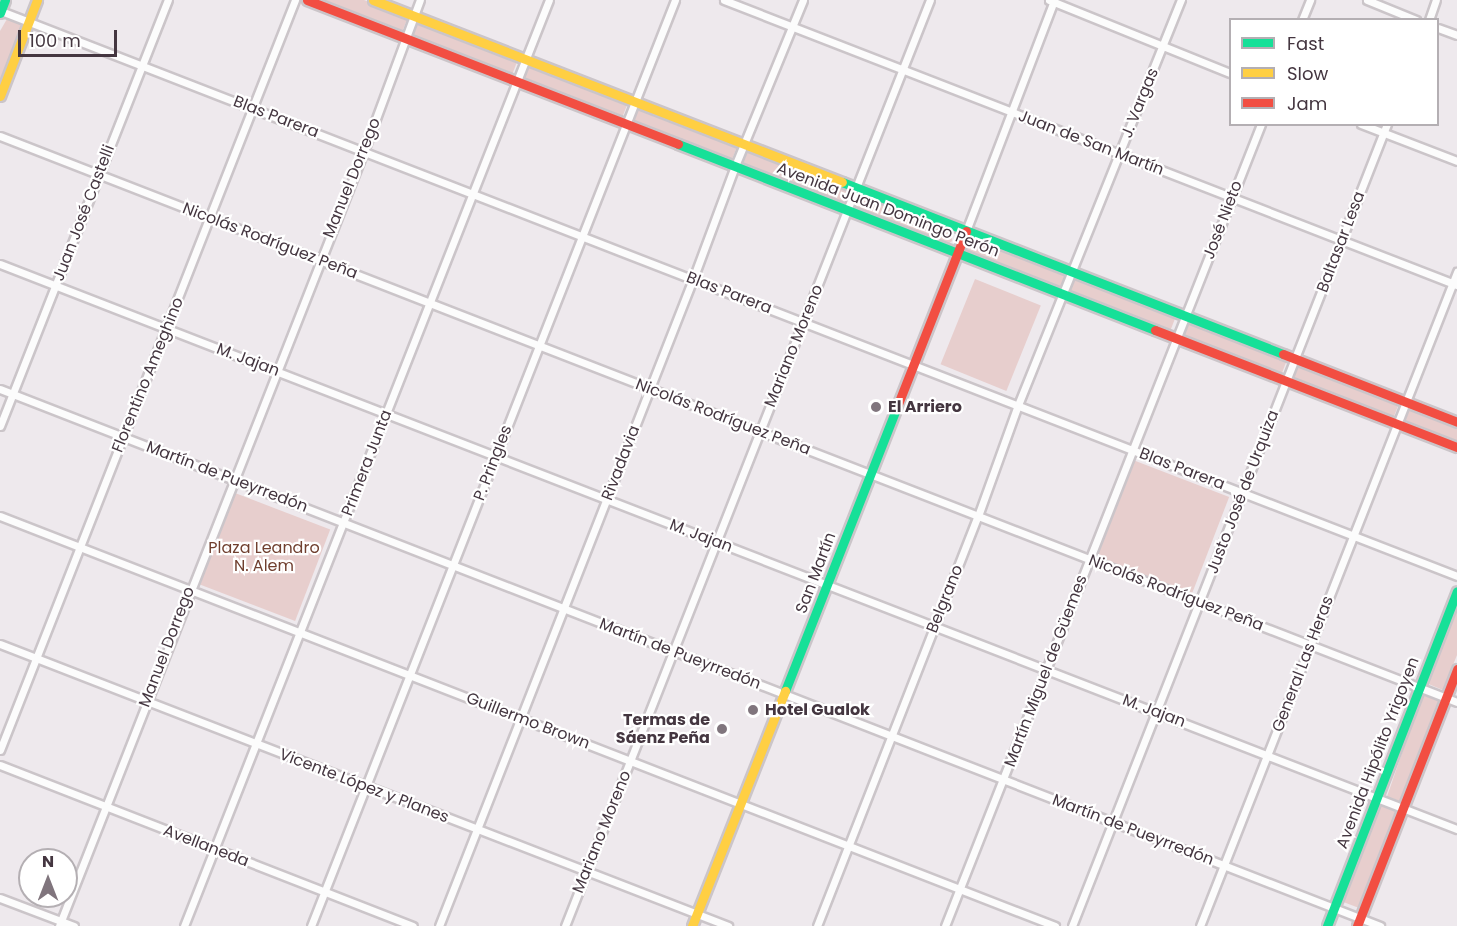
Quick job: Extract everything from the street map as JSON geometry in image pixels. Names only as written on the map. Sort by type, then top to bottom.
[{"type":"main road","points":[[1,12],[5,0]]},
{"type":"main road","points":[[0,96],[37,0]]},
{"type":"main road","name":"Avenida Juan Domingo Perón","points":[[307,0],[1457,447]]},
{"type":"main road","name":"Avenida Juan Domingo Perón","points":[[373,0],[1457,422]]},
{"type":"main road","name":"San Martín","points":[[692,926],[966,231]]},
{"type":"main road","name":"Avenida Hipólito Yrigoyen","points":[[1327,926],[1457,591]]},
{"type":"main road","points":[[1359,922],[1457,669]]},
{"type":"street","name":"Juan José Castelli","points":[[0,426],[168,0]]},
{"type":"street","name":"Florentino Ameghino","points":[[0,750],[295,0]]},
{"type":"street","name":"Manuel Dorrego","points":[[60,923],[189,590],[364,151],[420,0]]},
{"type":"street","name":"Primera Junta","points":[[184,926],[549,0]]},
{"type":"street","name":"P. Pringles","points":[[311,926],[675,0]]},
{"type":"street","name":"Juan de San Martín","points":[[724,0],[1455,285]]},
{"type":"street","name":"Rivadavia","points":[[438,926],[693,279],[735,166],[803,0]]},
{"type":"street","name":"Mariano Moreno","points":[[565,926],[930,0]]},
{"type":"street","name":"J. Vargas","points":[[1072,272],[1181,0]]},
{"type":"street","points":[[1303,18],[1310,0]]},
{"type":"street","points":[[1367,0],[1411,18]]},
{"type":"street","points":[[1430,18],[1436,0]]},
{"type":"street","points":[[966,231],[1052,1],[1229,73]]},
{"type":"street","name":"Blas Parera","points":[[1,12],[1457,576]]},
{"type":"street","points":[[1439,29],[1457,35]]},
{"type":"street","name":"José Nieto","points":[[1186,316],[1260,126]]},
{"type":"street","points":[[1365,126],[1457,161]]},
{"type":"street","name":"Baltasar Lesa","points":[[1295,359],[1387,126]]},
{"type":"street","name":"Nicolás Rodríguez Peña","points":[[0,136],[538,347],[650,388],[1457,702]]},
{"type":"street","name":"M. Jajan","points":[[0,264],[1457,829]]},
{"type":"street","name":"Belgrano","points":[[817,926],[978,516],[1018,405],[1072,272]]},
{"type":"street","name":"General Las Heras","points":[[1200,926],[1397,424],[1455,285],[1457,272]]},
{"type":"street","name":"Martín Miguel de Güemes","points":[[945,926],[1186,316]]},
{"type":"street","name":"Justo José de Urquiza","points":[[1072,926],[1295,359]]},
{"type":"street","name":"Martín de Pueyrredón","points":[[0,389],[1224,865],[1335,909],[1359,922],[1380,926]]},
{"type":"street","name":"Guillermo Brown","points":[[0,516],[1055,926]]},
{"type":"street","name":"Vicente López y Planes","points":[[0,644],[728,926]]},
{"type":"street","name":"Avellaneda","points":[[0,765],[413,926]]},
{"type":"street","points":[[0,898],[60,923],[74,926]]},
{"type":"green space","points":[[318,0],[364,0],[408,17],[402,32]]},
{"type":"green space","points":[[7,19],[19,21],[22,29],[0,85],[0,31]]},
{"type":"green space","points":[[417,21],[518,60],[512,75],[411,36]]},
{"type":"green space","points":[[526,64],[628,103],[622,118],[520,79]]},
{"type":"green space","points":[[636,106],[737,147],[731,163],[630,122]]},
{"type":"green space","points":[[745,148],[848,187],[841,204],[739,165]]},
{"type":"green space","points":[[857,192],[952,229],[952,241],[947,245],[850,207]]},
{"type":"green space","points":[[967,236],[976,237],[1068,273],[1061,289],[965,252],[963,247]]},
{"type":"green space","points":[[1075,275],[1177,314],[1170,332],[1068,293]]},
{"type":"green space","points":[[975,279],[1041,306],[1006,391],[941,364]]},
{"type":"green space","points":[[1187,319],[1288,358],[1281,375],[1181,336]]},
{"type":"green space","points":[[1297,362],[1400,401],[1393,418],[1291,379]]},
{"type":"green space","points":[[1408,406],[1457,425],[1457,444],[1402,422]]},
{"type":"green space","points":[[1133,460],[1229,497],[1192,593],[1096,556]]},
{"type":"green space","name":"Plaza Leandro N. Alem","points":[[235,493],[330,530],[295,621],[200,584]]},
{"type":"green space","points":[[1457,604],[1457,655],[1443,690],[1426,683]]},
{"type":"green space","points":[[1422,695],[1439,701],[1404,803],[1387,797]]},
{"type":"green space","points":[[1379,801],[1397,808],[1358,908],[1341,901]]},
{"type":"traffic: fast","points":[[0,13],[5,0]]},
{"type":"traffic: fast","points":[[678,144],[1155,330]]},
{"type":"traffic: fast","points":[[842,182],[1283,354]]},
{"type":"traffic: fast","points":[[785,691],[898,404]]},
{"type":"traffic: fast","points":[[1327,926],[1457,591]]},
{"type":"traffic: slow","points":[[0,96],[37,0]]},
{"type":"traffic: slow","points":[[373,0],[842,182]]},
{"type":"traffic: slow","points":[[692,926],[785,691]]},
{"type":"traffic: jam","points":[[307,0],[678,144]]},
{"type":"traffic: jam","points":[[898,404],[966,231]]},
{"type":"traffic: jam","points":[[1155,330],[1457,447]]},
{"type":"traffic: jam","points":[[1283,354],[1457,422]]},
{"type":"traffic: jam","points":[[1357,926],[1457,669]]},
{"type":"place","name":"El Arriero","points":[[876,407]]},
{"type":"place","name":"Hotel Gualok","points":[[753,710]]},
{"type":"place","name":"Termas de Sáenz Peña","points":[[722,729]]}]
